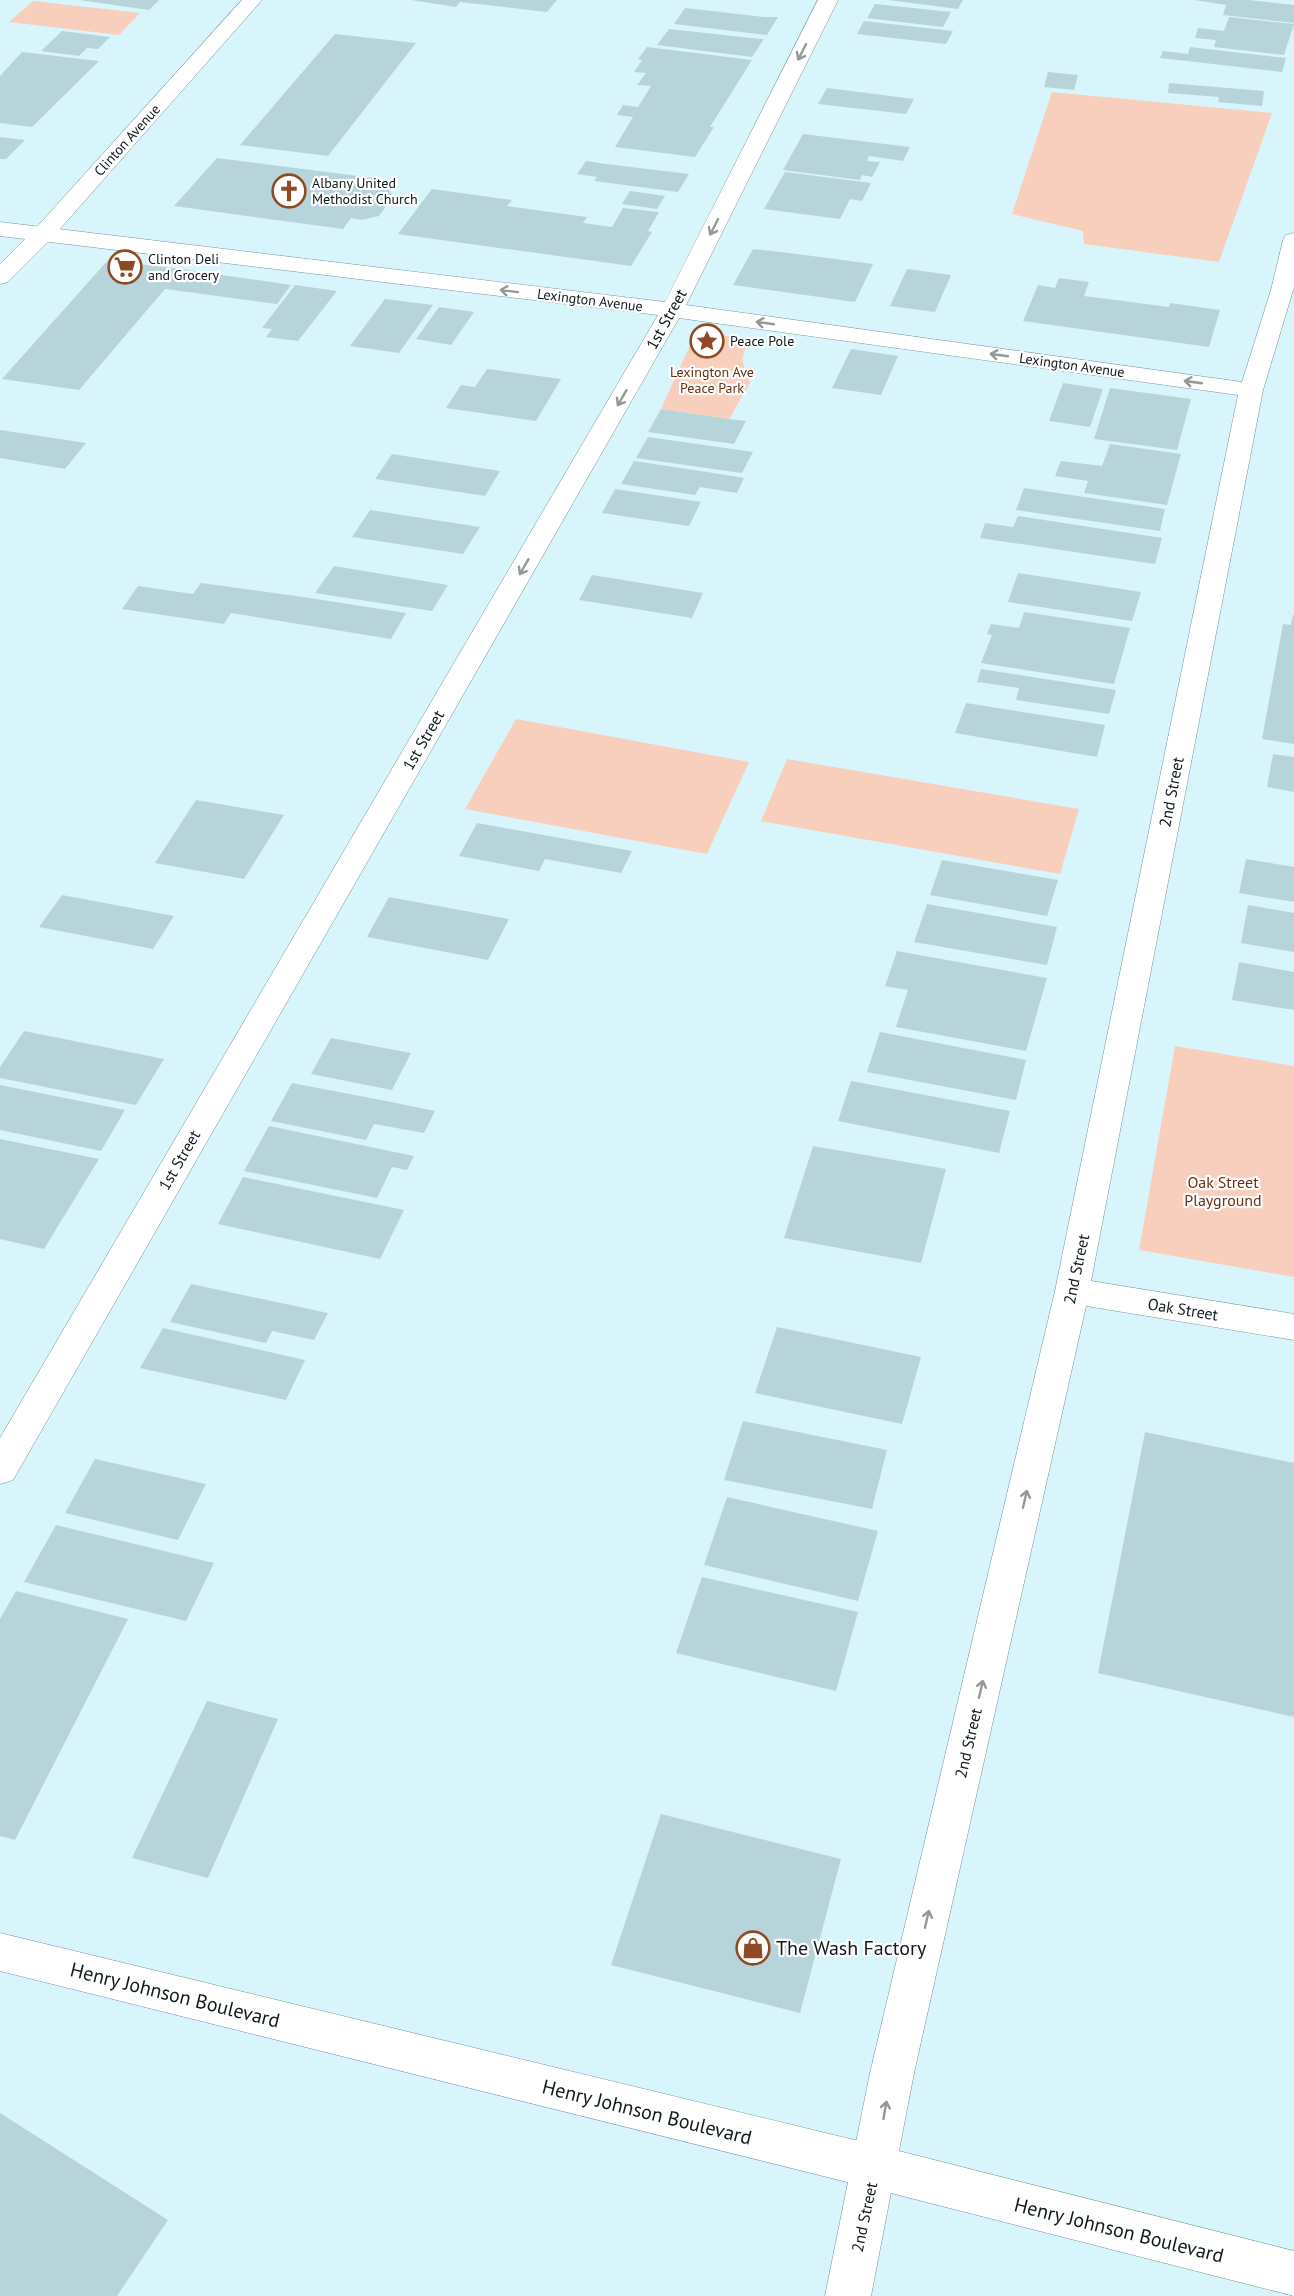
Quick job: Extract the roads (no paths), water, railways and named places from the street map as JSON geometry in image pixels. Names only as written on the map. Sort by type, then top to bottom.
[{"type":"street","name":"Clinton Avenue","points":[[0,277],[43,234],[252,0]]},
{"type":"street","name":"1st Street","points":[[0,1470],[672,310],[828,0]]},
{"type":"street","name":"Lexington Avenue","points":[[0,229],[672,310],[1251,390]]},
{"type":"street","name":"2nd Street","points":[[848,2296],[892,2073],[1072,1291],[1251,390],[1288,291],[1294,240]]},
{"type":"street","name":"Oak Street","points":[[1072,1291],[1294,1327]]},
{"type":"street","name":"Henry Johnson Boulevard","points":[[0,1952],[875,2167],[1294,2274]]},
{"type":"place","name":"Albany United Methodist Church","points":[[289,191]]},
{"type":"place","name":"Clinton Deli and Grocery","points":[[125,267]]},
{"type":"place","name":"Peace Pole","points":[[707,341]]},
{"type":"place","name":"The Wash Factory","points":[[753,1948]]},
{"type":"park label","name":"Lexington Ave Peace Park","points":[[712,380]]},
{"type":"park label","name":"Oak Street Playground","points":[[1223,1191]]}]
